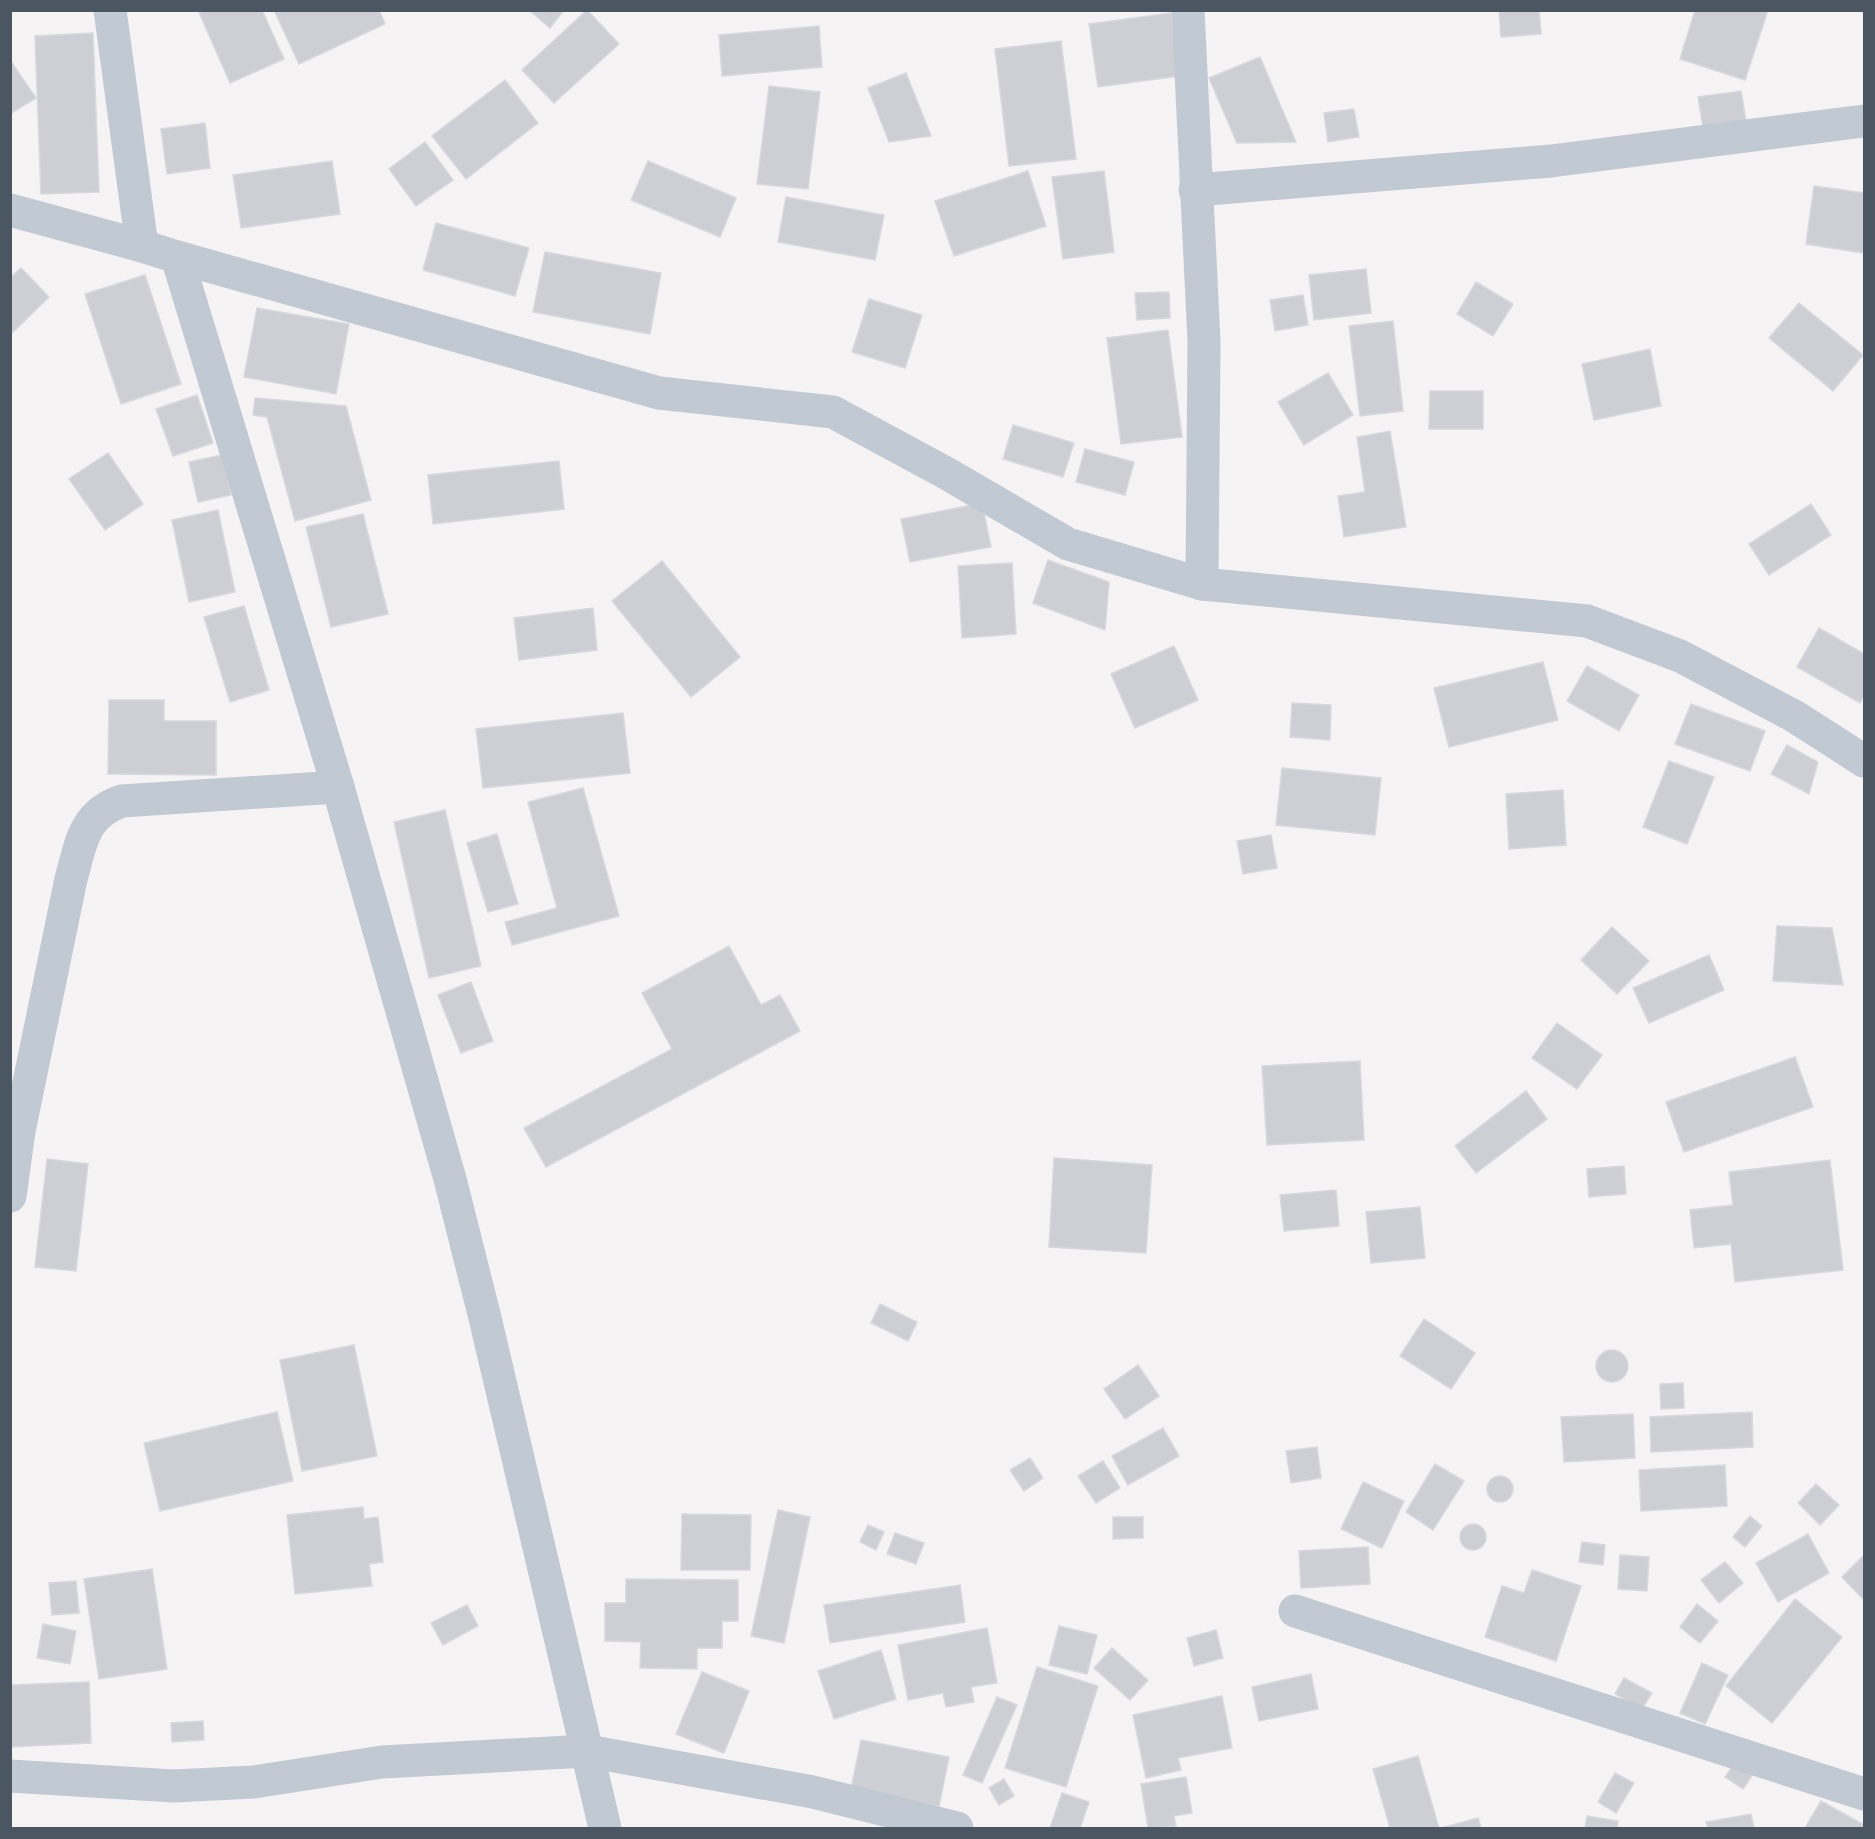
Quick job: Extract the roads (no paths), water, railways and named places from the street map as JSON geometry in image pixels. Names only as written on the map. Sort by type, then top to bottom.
[{"type":"street","points":[[110,10],[142,246]]},
{"type":"street","points":[[1188,10],[1204,341],[1202,584]]},
{"type":"street","points":[[1196,190],[1551,161],[1864,121]]},
{"type":"street","points":[[10,210],[659,393],[833,412],[946,472],[1068,544],[1202,584],[1587,621],[1680,656],[1794,716],[1864,761]]},
{"type":"street","points":[[177,257],[338,787],[450,1179],[605,1828]]},
{"type":"street","points":[[10,1196],[19,1131],[66,900],[90,822],[106,807],[122,801],[338,787]]},
{"type":"street","points":[[1295,1611],[1864,1794]]},
{"type":"street","points":[[10,1776],[197,1785],[254,1782],[382,1762],[587,1751],[813,1792],[957,1828]]}]
